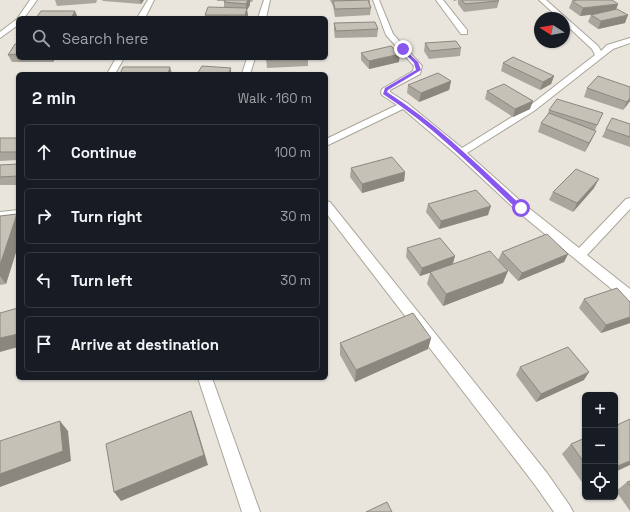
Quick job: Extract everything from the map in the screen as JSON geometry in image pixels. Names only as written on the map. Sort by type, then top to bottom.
[{"type":"street","points":[[22,16],[34,0]]},
{"type":"street","points":[[142,16],[151,0]]},
{"type":"street","points":[[263,16],[267,0]]},
{"type":"street","points":[[376,0],[390,35],[418,66],[417,72],[386,89],[385,93],[404,105],[461,153],[521,208],[630,296]]},
{"type":"street","points":[[439,0],[464,32]]},
{"type":"street","points":[[542,0],[555,12]]},
{"type":"street","points":[[0,36],[16,23]]},
{"type":"street","points":[[570,25],[595,48],[600,56]]},
{"type":"street","points":[[461,153],[531,109],[610,47],[630,40]]},
{"type":"street","points":[[112,72],[119,60]]},
{"type":"street","points":[[247,72],[250,60]]},
{"type":"street","points":[[328,142],[404,105]]},
{"type":"street","points":[[580,255],[630,202]]},
{"type":"street","points":[[328,208],[541,479],[564,512]]},
{"type":"street","points":[[0,216],[16,214]]},
{"type":"street","points":[[206,380],[251,512]]},
{"type":"building","points":[[225,0],[248,0],[246,4],[224,2]]},
{"type":"building","points":[[368,0],[371,8],[335,9],[333,1]]},
{"type":"building","points":[[462,0],[498,0],[499,1],[465,4]]},
{"type":"building","points":[[612,0],[618,4],[583,8],[572,1]]},
{"type":"building","points":[[208,7],[247,8],[245,15],[205,15]]},
{"type":"building","points":[[617,9],[628,15],[601,21],[591,15]]},
{"type":"building","points":[[41,11],[75,11],[72,16],[37,16]]},
{"type":"building","points":[[375,22],[378,29],[336,31],[334,23]]},
{"type":"building","points":[[456,41],[461,48],[430,51],[425,43]]},
{"type":"building","points":[[15,44],[16,44],[16,54],[8,55]]},
{"type":"building","points":[[391,46],[400,54],[369,61],[361,53]]},
{"type":"building","points":[[513,57],[554,76],[543,82],[503,63]]},
{"type":"building","points":[[202,66],[231,68],[229,72],[198,72]]},
{"type":"building","points":[[123,67],[170,67],[169,72],[121,72]]},
{"type":"building","points":[[438,73],[451,81],[421,93],[408,85]]},
{"type":"building","points":[[598,76],[630,87],[630,98],[627,102],[587,88]]},
{"type":"building","points":[[504,84],[533,101],[515,109],[487,91]]},
{"type":"building","points":[[557,99],[603,113],[597,125],[549,110]]},
{"type":"building","points":[[549,113],[596,131],[589,143],[541,123]]},
{"type":"building","points":[[612,118],[630,124],[630,137],[606,129]]},
{"type":"building","points":[[0,138],[16,138],[16,152],[0,152]]},
{"type":"building","points":[[392,157],[405,172],[362,184],[351,168]]},
{"type":"building","points":[[16,164],[16,176],[0,177],[0,165]]},
{"type":"building","points":[[576,169],[599,179],[577,203],[553,192]]},
{"type":"building","points":[[476,190],[491,206],[441,221],[428,204]]},
{"type":"building","points":[[16,214],[0,265],[0,216]]},
{"type":"building","points":[[547,234],[568,254],[522,273],[502,252]]},
{"type":"building","points":[[440,238],[455,256],[422,268],[407,248]]},
{"type":"building","points":[[490,251],[508,271],[446,294],[430,272]]},
{"type":"building","points":[[617,288],[630,302],[630,317],[606,325],[584,299]]},
{"type":"building","points":[[16,309],[16,334],[0,338],[0,313]]},
{"type":"building","points":[[413,313],[431,338],[356,370],[340,343]]},
{"type":"building","points":[[568,347],[589,372],[541,394],[520,367]]},
{"type":"building","points":[[191,411],[204,455],[114,492],[106,444]]},
{"type":"building","points":[[630,419],[630,461],[618,466],[618,428],[618,425]]},
{"type":"building","points":[[60,421],[63,451],[0,474],[0,441]]},
{"type":"building","points":[[582,439],[582,460],[571,444]]},
{"type":"building","points":[[387,502],[392,512],[366,512]]},
{"type":"route","points":[[403,49],[416,62],[418,70],[414,74],[386,89],[385,93],[404,105],[461,153],[521,208]]}]
